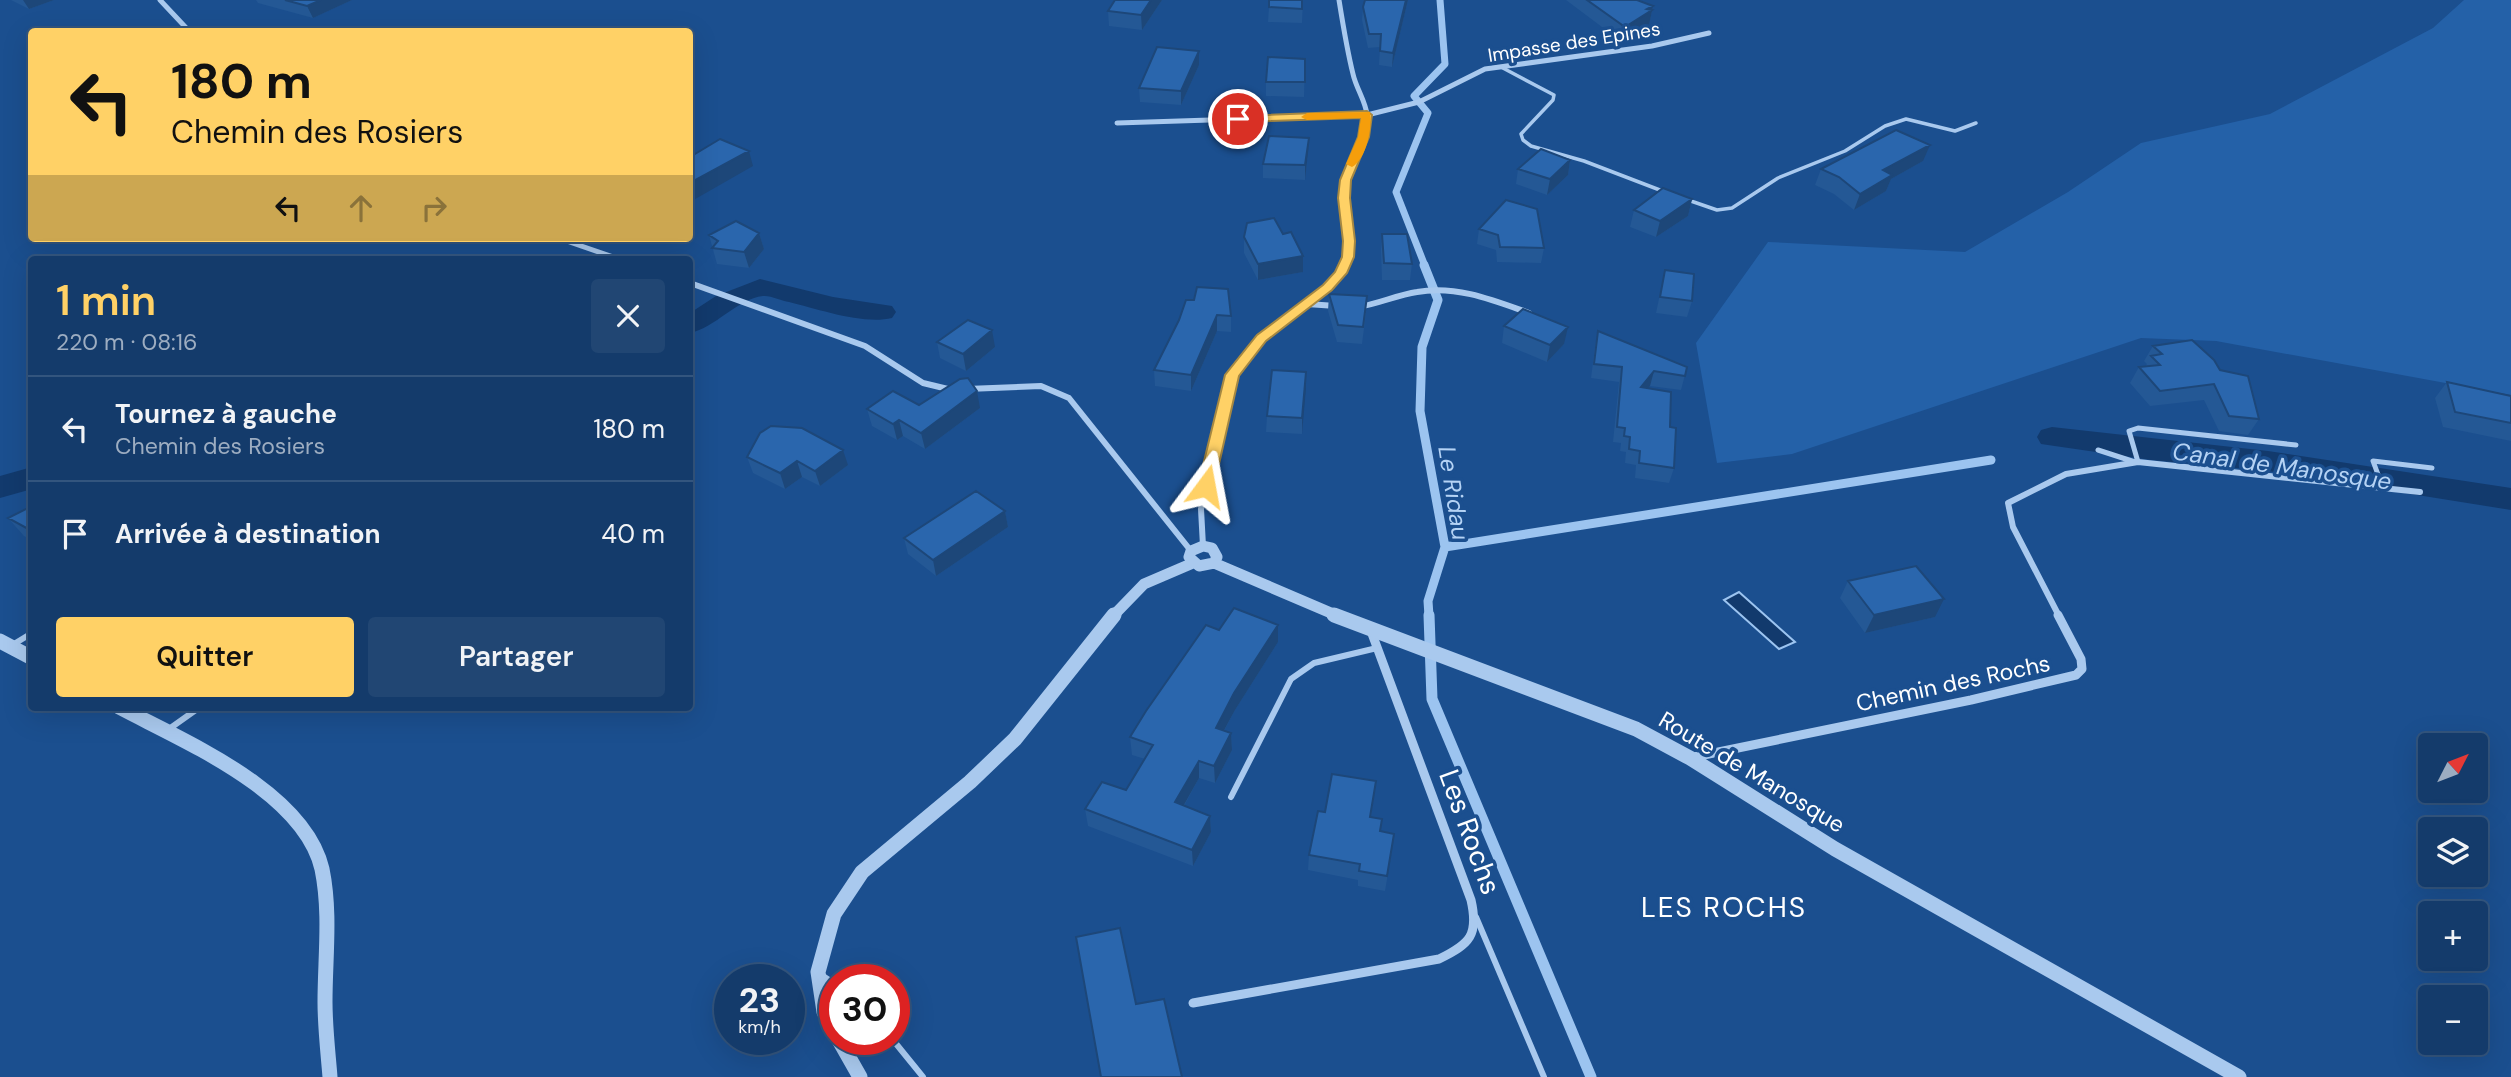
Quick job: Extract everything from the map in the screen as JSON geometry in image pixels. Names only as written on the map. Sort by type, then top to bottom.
[{"type":"street","points":[[160,0],[186,28]]},
{"type":"street","points":[[1196,553],[1201,509],[1232,375],[1262,338],[1307,304],[1340,273],[1348,257],[1345,180],[1363,137],[1367,115],[1353,77],[1339,0]]},
{"type":"street","name":"Impasse des Epines","points":[[1117,123],[1367,115],[1426,99],[1466,76],[1500,66],[1652,46],[1709,33]]},
{"type":"street","points":[[570,242],[610,256]]},
{"type":"street","points":[[693,283],[865,346],[934,387],[948,390],[1041,386],[1063,394],[1076,405],[1196,553],[1200,566],[1214,563],[1217,557],[1215,551],[1196,553],[1144,584],[1117,611],[1015,738],[970,782],[862,872],[834,915],[818,972],[819,979]]},
{"type":"street","points":[[1350,307],[1372,305],[1424,291],[1445,289],[1462,290],[1533,315]]},
{"type":"street","points":[[1307,304],[1340,307]]},
{"type":"street","name":"Chemin des Rochs","points":[[1690,758],[1970,700],[2076,675],[2082,669],[2081,659],[2013,527],[2008,503],[2066,474],[2138,463],[2420,492]]},
{"type":"street","name":"Route de Manosque","points":[[1214,563],[1370,630],[1636,729],[1690,758],[1835,849],[2239,1077]]},
{"type":"street","name":"Les Rochs","points":[[1193,1003],[1439,960],[1468,944],[1476,917],[1458,860],[1370,630]]},
{"type":"street","points":[[5,644],[28,657]]},
{"type":"street","points":[[126,711],[258,785],[292,814],[317,853],[326,901],[325,1005],[330,1077]]},
{"type":"street","points":[[848,1055],[860,1077]]},
{"type":"lane","points":[[1500,66],[1554,95],[1553,100],[1521,134],[1523,140],[1531,146],[1584,161],[1669,193]]},
{"type":"lane","points":[[1681,197],[1717,210],[1727,209],[1777,178],[1845,151],[1885,126],[1906,119],[1955,131],[1976,123]]},
{"type":"lane","points":[[2138,463],[2129,431],[2138,428],[2295,445]]},
{"type":"lane","points":[[2098,450],[2138,463]]},
{"type":"lane","points":[[2383,488],[2373,461],[2432,468]]},
{"type":"lane","points":[[5,644],[28,635]]},
{"type":"lane","points":[[1231,797],[1291,679],[1314,663],[1377,648]]},
{"type":"lane","points":[[164,733],[194,711]]},
{"type":"lane","points":[[1476,917],[1544,1077]]},
{"type":"lane","points":[[905,1055],[923,1077]]},
{"type":"shaded area","points":[[2464,0],[2511,0],[2511,395],[2216,341],[2141,338],[1792,454],[1717,463],[1696,343],[1768,242],[1965,252],[2068,192],[2141,143],[2270,114],[2433,28]]},
{"type":"shaded area","points":[[1739,592],[1795,642],[1779,649],[1724,600]]},
{"type":"building","points":[[285,0],[321,0],[307,6]]},
{"type":"building","points":[[1115,0],[1151,0],[1141,15],[1108,11]]},
{"type":"building","points":[[1269,0],[1302,0],[1302,9],[1269,7]]},
{"type":"building","points":[[1365,0],[1406,0],[1393,53],[1380,51],[1381,34],[1369,34],[1363,7]]},
{"type":"building","points":[[1587,0],[1637,0],[1653,6],[1647,9],[1652,10],[1625,27]]},
{"type":"building","points":[[1157,47],[1199,51],[1181,91],[1139,88]]},
{"type":"building","points":[[1268,57],[1305,59],[1305,82],[1266,82]]},
{"type":"building","points":[[1896,130],[1930,145],[1883,170],[1892,175],[1860,194],[1839,177],[1821,169]]},
{"type":"building","points":[[1269,136],[1309,138],[1305,165],[1263,164]]},
{"type":"building","points":[[720,139],[749,151],[693,181],[693,155]]},
{"type":"building","points":[[1541,149],[1570,160],[1550,179],[1518,169]]},
{"type":"building","points":[[1663,188],[1692,199],[1660,221],[1634,210]]},
{"type":"building","points":[[1506,200],[1537,209],[1544,248],[1500,247],[1498,235],[1479,229]]},
{"type":"building","points":[[1274,218],[1283,234],[1291,232],[1303,256],[1258,264],[1244,237],[1247,223]]},
{"type":"building","points":[[736,221],[759,233],[744,252],[712,248],[718,241],[709,235]]},
{"type":"building","points":[[1382,234],[1407,234],[1412,264],[1384,263]]},
{"type":"building","points":[[1665,270],[1694,274],[1692,301],[1660,297]]},
{"type":"building","points":[[1197,287],[1228,289],[1231,316],[1217,315],[1191,375],[1154,370],[1186,300],[1194,300]]},
{"type":"building","points":[[1329,294],[1367,296],[1363,327],[1338,325]]},
{"type":"building","points":[[1523,309],[1568,327],[1550,345],[1504,326]]},
{"type":"building","points":[[968,320],[992,330],[963,354],[937,342]]},
{"type":"building","points":[[1598,331],[1687,367],[1685,376],[1654,371],[1641,387],[1671,392],[1670,427],[1676,428],[1674,468],[1639,463],[1640,451],[1629,449],[1630,437],[1624,436],[1625,428],[1617,427],[1622,367],[1594,364]]},
{"type":"building","points":[[2192,340],[2214,360],[2220,370],[2248,376],[2259,419],[2229,416],[2214,384],[2160,391],[2139,367],[2160,365],[2151,356],[2162,354],[2153,346]]},
{"type":"building","points":[[1272,370],[1306,372],[1302,418],[1267,416]]},
{"type":"building","points":[[968,378],[977,391],[921,433],[899,420],[893,424],[867,409],[893,391],[919,405],[960,379]]},
{"type":"building","points":[[2447,382],[2511,396],[2511,423],[2455,412]]},
{"type":"building","points":[[771,426],[802,428],[843,450],[815,471],[797,461],[780,473],[747,457],[760,433]]},
{"type":"building","points":[[976,491],[1005,511],[933,560],[904,538]]},
{"type":"building","points":[[28,508],[28,529],[8,518]]},
{"type":"building","points":[[1916,566],[1944,599],[1874,615],[1848,581]]},
{"type":"building","points":[[1234,608],[1278,625],[1234,693],[1216,728],[1231,733],[1214,766],[1199,761],[1175,802],[1210,816],[1192,850],[1085,809],[1102,782],[1126,790],[1153,745],[1130,737],[1206,625],[1219,630]]},
{"type":"building","points":[[1332,774],[1376,781],[1370,817],[1382,819],[1380,831],[1394,834],[1387,876],[1359,871],[1360,864],[1309,855],[1318,811],[1325,812]]},
{"type":"building","points":[[1120,928],[1136,1004],[1164,999],[1182,1077],[1101,1077],[1076,937]]},
{"type":"waterway","name":"Le Ridau","points":[[1425,266],[1396,192],[1428,113],[1414,96],[1445,64],[1440,0]]},
{"type":"waterway","name":"Le Ridau","points":[[1424,265],[1438,300],[1422,347],[1420,411],[1445,547]]},
{"type":"waterway","name":"Canal de Manosque","points":[[693,323],[726,302],[760,287],[833,305],[882,312]]},
{"type":"waterway","name":"Canal de Manosque","points":[[2052,437],[2268,461],[2511,499]]},
{"type":"waterway","points":[[1445,547],[1991,460]]},
{"type":"waterway","name":"Canal de Manosque","points":[[0,487],[28,479]]},
{"type":"waterway","name":"Le Ridau","points":[[1429,616],[1428,601],[1445,547]]},
{"type":"waterway","name":"Le Ridau","points":[[1429,615],[1432,699],[1591,1077]]},
{"type":"slow traffic","points":[[1307,117],[1367,115],[1363,137],[1352,164]]},
{"type":"district","name":"LES ROCHS","points":[[1724,907]]},
{"type":"route","points":[[1206,486],[1232,375],[1262,338],[1327,288],[1340,273],[1348,257],[1345,180],[1363,137],[1367,115],[1238,119]]}]
